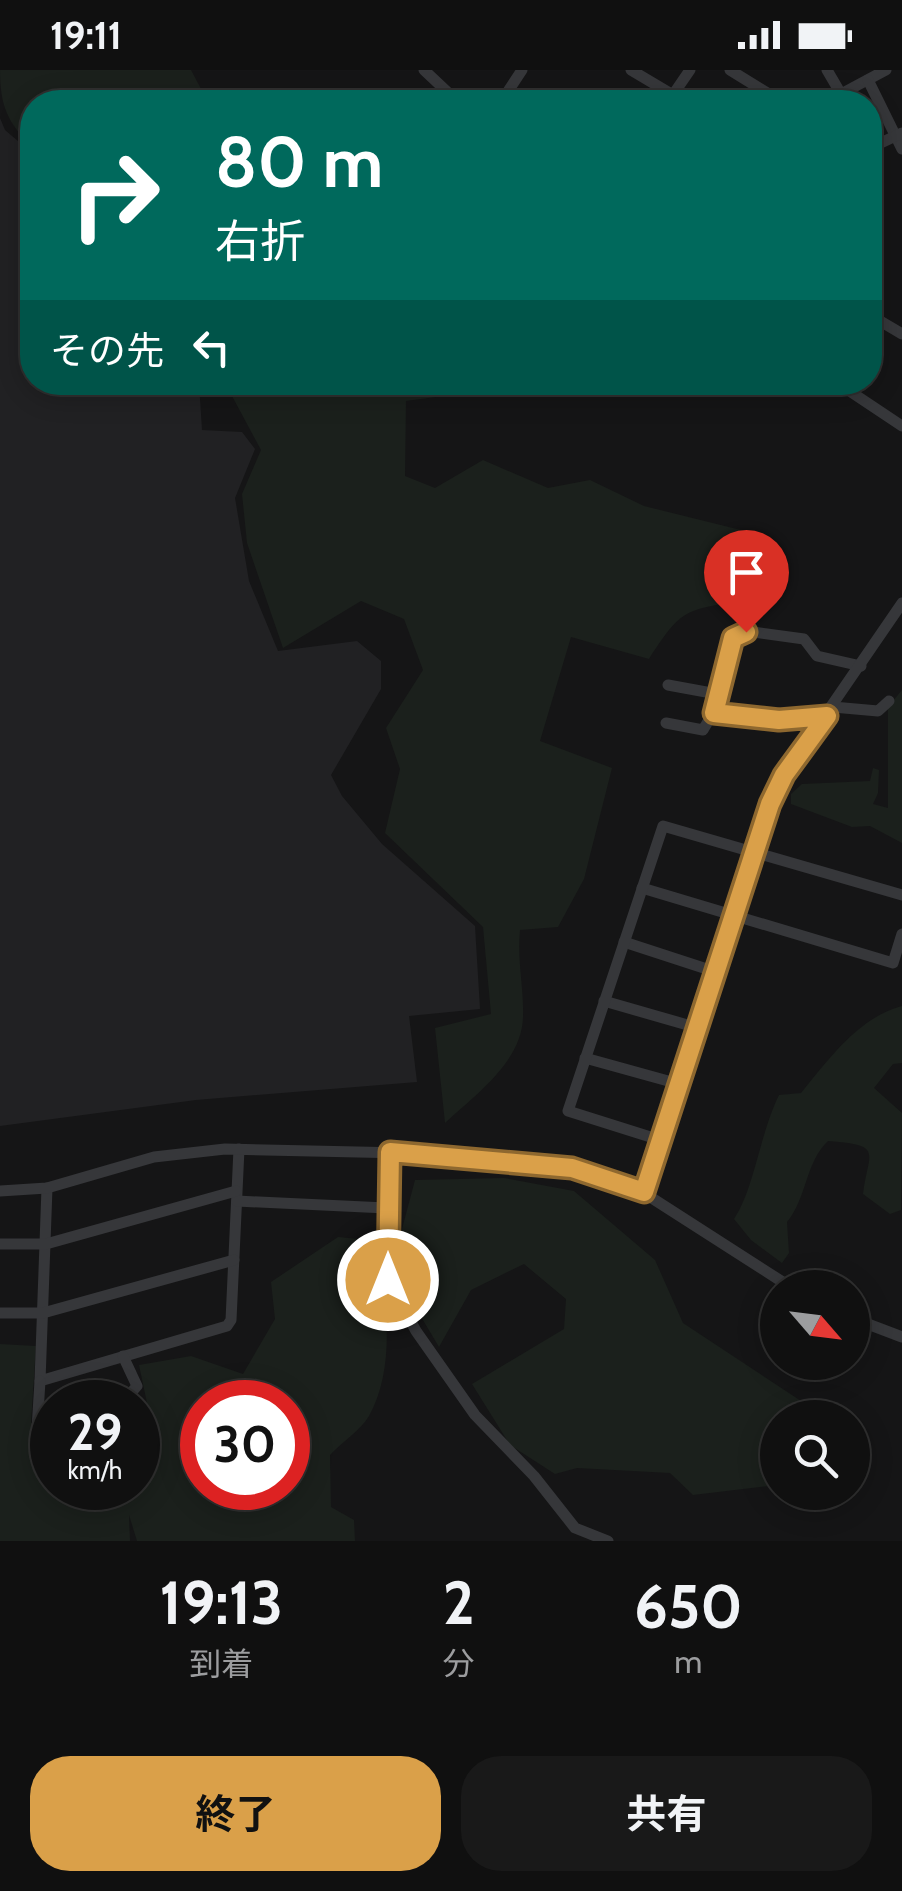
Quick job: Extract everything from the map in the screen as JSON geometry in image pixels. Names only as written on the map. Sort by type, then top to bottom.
[{"type":"street","points":[[424,70],[445,90]]},
{"type":"street","points":[[630,70],[658,90]]},
{"type":"street","points":[[730,70],[762,90]]},
{"type":"street","points":[[849,90],[886,70]]},
{"type":"street","points":[[868,80],[874,90]]},
{"type":"street","points":[[882,104],[899,134],[902,149]]},
{"type":"street","points":[[856,395],[902,426]]},
{"type":"street","points":[[644,1192],[784,775],[837,710],[902,603]]},
{"type":"street","points":[[666,723],[703,730],[714,713],[733,638],[746,632],[804,639],[817,656],[861,666]]},
{"type":"street","points":[[668,686],[717,694]]},
{"type":"street","points":[[714,713],[779,720],[837,710],[878,712],[889,701]]},
{"type":"street","points":[[660,1140],[568,1111],[662,826],[902,895]]},
{"type":"street","points":[[642,888],[893,962],[902,934]]},
{"type":"street","points":[[624,942],[716,972]]},
{"type":"street","points":[[604,1001],[698,1028]]},
{"type":"street","points":[[585,1058],[679,1084]]},
{"type":"street","points":[[0,1191],[47,1188],[154,1157],[239,1149],[390,1152],[572,1168],[644,1192],[764,1270]]},
{"type":"street","points":[[47,1188],[40,1380],[227,1326],[239,1149]]},
{"type":"street","points":[[390,1152],[386,1208],[388,1280],[416,1331],[474,1414],[534,1476],[575,1528],[608,1541]]},
{"type":"street","points":[[0,1244],[46,1244],[237,1196],[386,1208]]},
{"type":"street","points":[[0,1313],[43,1313],[234,1260]]},
{"type":"street","points":[[870,1325],[902,1337]]},
{"type":"street","points":[[123,1356],[134,1380]]},
{"type":"shaded area","points":[[0,70],[191,70],[202,90],[20,90],[20,134],[1,93]]},
{"type":"shaded area","points":[[0,118],[5,130],[20,143],[20,395],[200,395],[202,430],[242,432],[255,449],[235,498],[249,581],[278,651],[357,641],[381,661],[381,689],[331,775],[342,796],[382,844],[475,926],[480,1009],[409,1016],[417,1082],[196,1100],[0,1126]]},
{"type":"shaded area","points":[[231,395],[451,395],[406,401],[405,476],[435,488],[483,460],[548,488],[590,480],[644,506],[749,532],[741,601],[685,615],[649,659],[571,637],[540,741],[612,768],[584,879],[558,927],[520,930],[523,1017],[515,1049],[483,1089],[445,1123],[435,1028],[491,1014],[483,927],[385,833],[400,769],[386,728],[423,670],[404,619],[361,601],[283,648],[247,543],[242,494],[261,450]]},
{"type":"shaded area","points":[[902,690],[902,843],[870,826],[852,827],[791,804],[791,794],[802,784],[870,781],[873,768],[879,770],[878,793],[873,804],[888,808],[888,707]]},
{"type":"shaded area","points":[[902,1006],[902,1063],[893,1064],[874,1088],[902,1113],[901,1210],[890,1214],[863,1194],[869,1160],[865,1148],[828,1141],[820,1150],[787,1222],[789,1253],[782,1263],[751,1240],[734,1219],[747,1193],[779,1095],[801,1093],[858,1030]]},
{"type":"shaded area","points":[[504,1178],[574,1191],[655,1260],[683,1323],[760,1374],[760,1380],[769,1380],[799,1400],[760,1400],[760,1487],[693,1495],[670,1473],[577,1468],[555,1474],[510,1445],[472,1384],[564,1329],[566,1299],[524,1264],[471,1290],[439,1347],[405,1290],[402,1229],[415,1180]]},
{"type":"shaded area","points":[[338,1237],[369,1240],[385,1304],[383,1374],[369,1416],[330,1455],[331,1507],[354,1520],[355,1541],[137,1541],[129,1515],[130,1541],[0,1541],[0,1344],[36,1346],[34,1380],[30,1380],[30,1510],[160,1510],[160,1380],[142,1380],[139,1365],[191,1356],[243,1374],[275,1319],[271,1282]]},
{"type":"route","points":[[388,1280],[386,1208],[390,1152],[572,1168],[644,1192],[770,804],[784,775],[827,716],[779,720],[714,713],[733,638],[746,632]]}]
